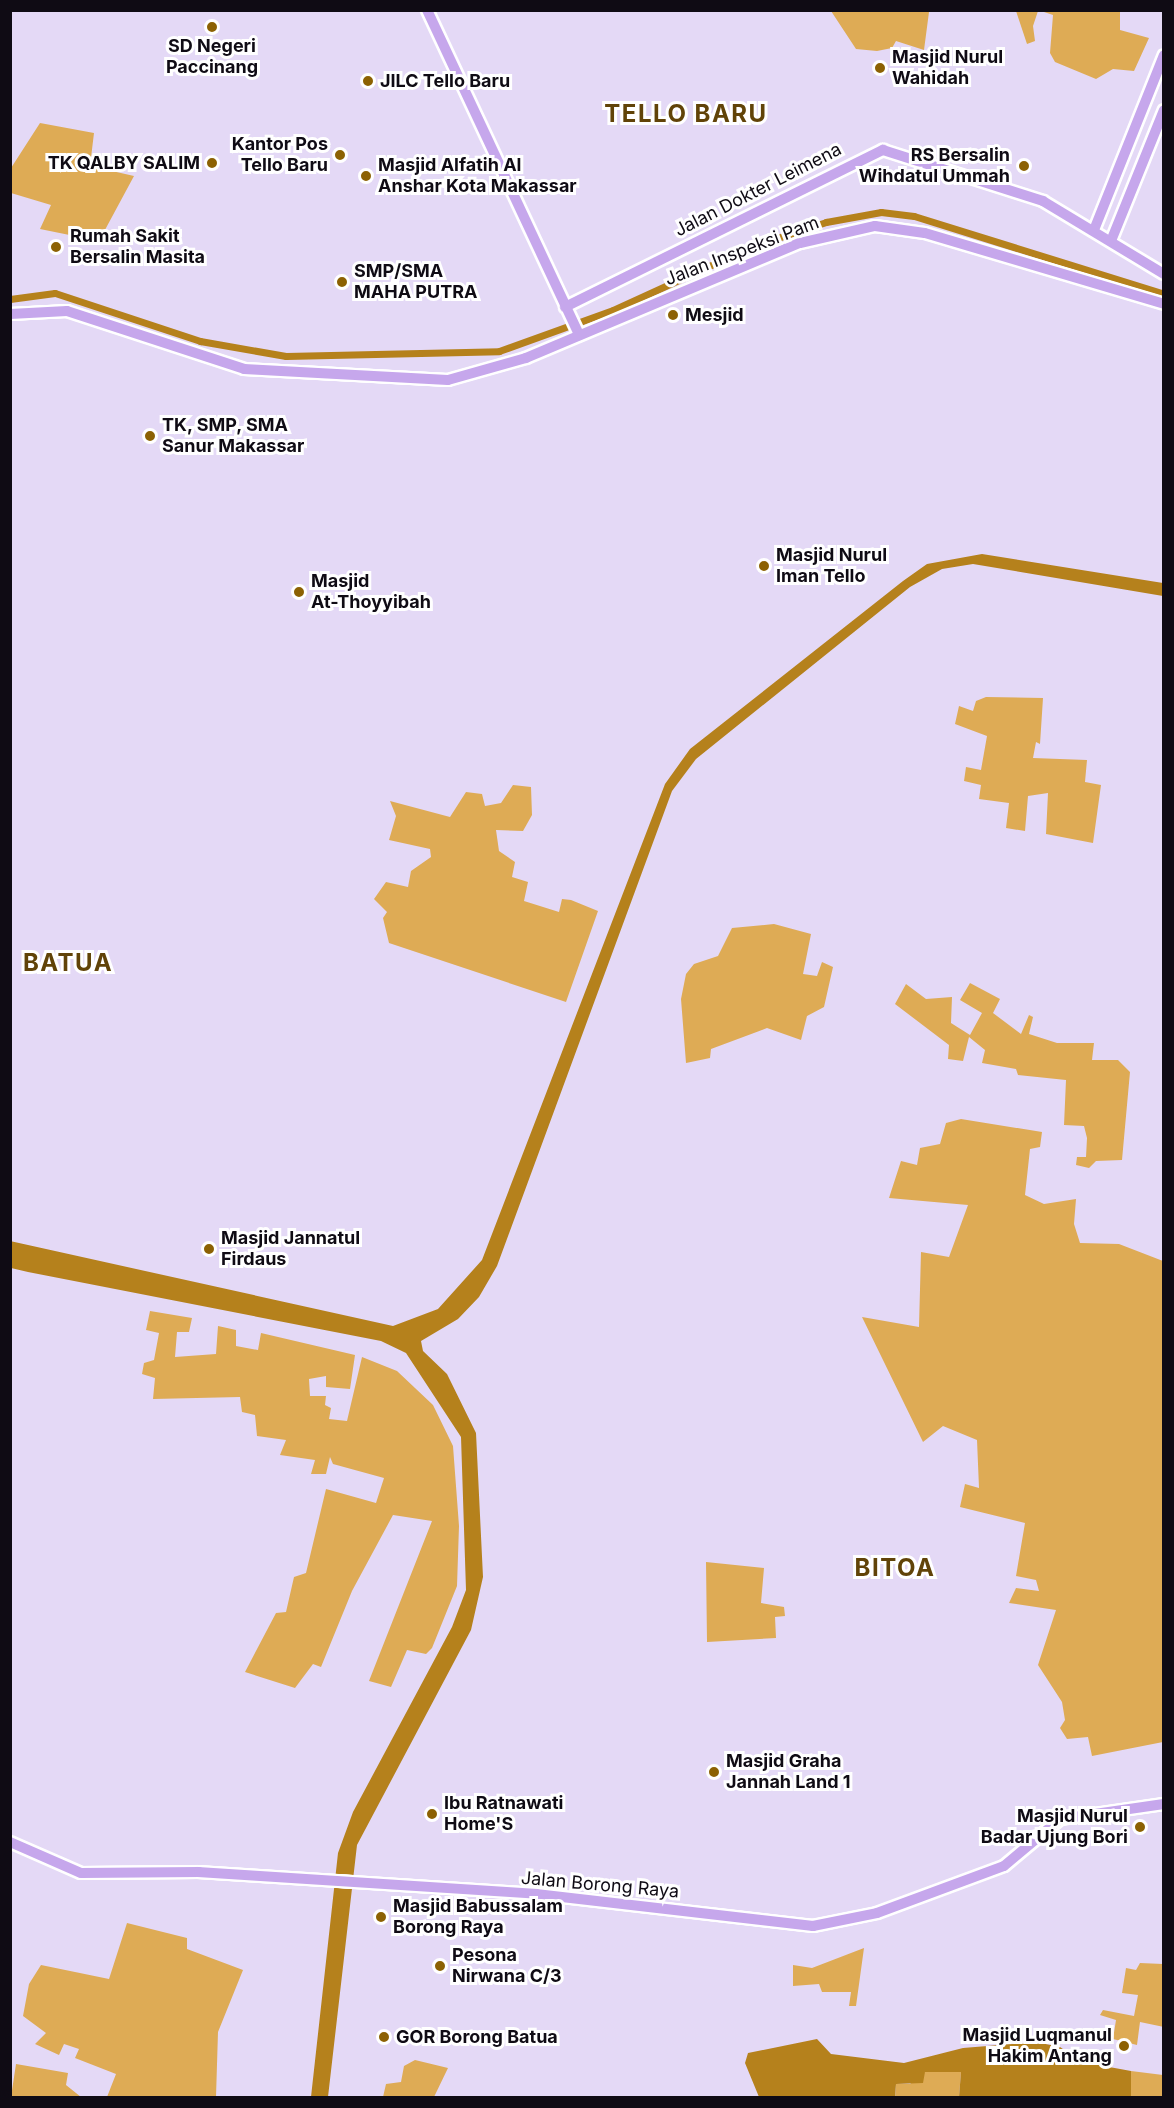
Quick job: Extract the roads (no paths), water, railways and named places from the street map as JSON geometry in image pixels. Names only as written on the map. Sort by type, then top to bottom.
[{"type":"main road","points":[[427,10],[578,332]]},
{"type":"main road","points":[[1094,230],[1164,55]]},
{"type":"main road","points":[[1111,241],[1164,110]]},
{"type":"main road","name":"Jalan Dokter Leimena","points":[[565,307],[871,151],[901,152],[1043,201],[1164,274]]},
{"type":"main road","name":"Jalan Inspeksi Pam","points":[[10,314],[67,311],[244,369],[408,380],[459,379],[800,243],[875,226],[925,233],[1164,304]]},
{"type":"main road","points":[[557,289],[576,302]]},
{"type":"main road","name":"Jalan Borong Raya","points":[[10,1842],[81,1873],[199,1872],[598,1899],[824,1925],[877,1913],[1004,1866],[1060,1819],[1164,1804]]},
{"type":"waterway","points":[[10,299],[55,293],[200,341],[286,356],[499,351],[613,310],[753,246],[826,222],[881,212],[914,216],[1164,294]]},
{"type":"place","name":"SD Negeri Paccinang","points":[[212,27]]},
{"type":"place","name":"Masjid Nurul Wahidah","points":[[880,68]]},
{"type":"place","name":"JILC Tello Baru","points":[[368,81]]},
{"type":"place","name":"Kantor Pos Tello Baru","points":[[340,155]]},
{"type":"place","name":"TK QALBY SALIM","points":[[212,163]]},
{"type":"place","name":"RS Bersalin Wihdatul Ummah","points":[[1024,166]]},
{"type":"place","name":"Masjid Alfatih Al Anshar Kota Makassar","points":[[366,176]]},
{"type":"place","name":"Rumah Sakit Bersalin Masita","points":[[56,247]]},
{"type":"place","name":"SMP/SMA MAHA PUTRA","points":[[342,282]]},
{"type":"place","name":"Mesjid","points":[[673,315]]},
{"type":"place","name":"TK, SMP, SMA Sanur Makassar","points":[[150,436]]},
{"type":"place","name":"Masjid Nurul Iman Tello","points":[[764,566]]},
{"type":"place","name":"Masjid At-Thoyyibah","points":[[299,592]]},
{"type":"place","name":"Masjid Jannatul Firdaus","points":[[209,1249]]},
{"type":"place","name":"Masjid Graha Jannah Land 1","points":[[714,1772]]},
{"type":"place","name":"Ibu Ratnawati Home'S","points":[[432,1814]]},
{"type":"place","name":"Masjid Nurul Badar Ujung Bori","points":[[1140,1827]]},
{"type":"place","name":"Masjid Babussalam Borong Raya","points":[[381,1917]]},
{"type":"place","name":"Pesona Nirwana C/3","points":[[440,1966]]},
{"type":"place","name":"GOR Borong Batua","points":[[384,2037]]},
{"type":"place","name":"Masjid Luqmanul Hakim Antang","points":[[1124,2046]]},
{"type":"district","name":"TELLO BARU","points":[[686,114]]},
{"type":"district","name":"BATUA","points":[[68,963]]},
{"type":"district","name":"BITOA","points":[[895,1568]]}]
